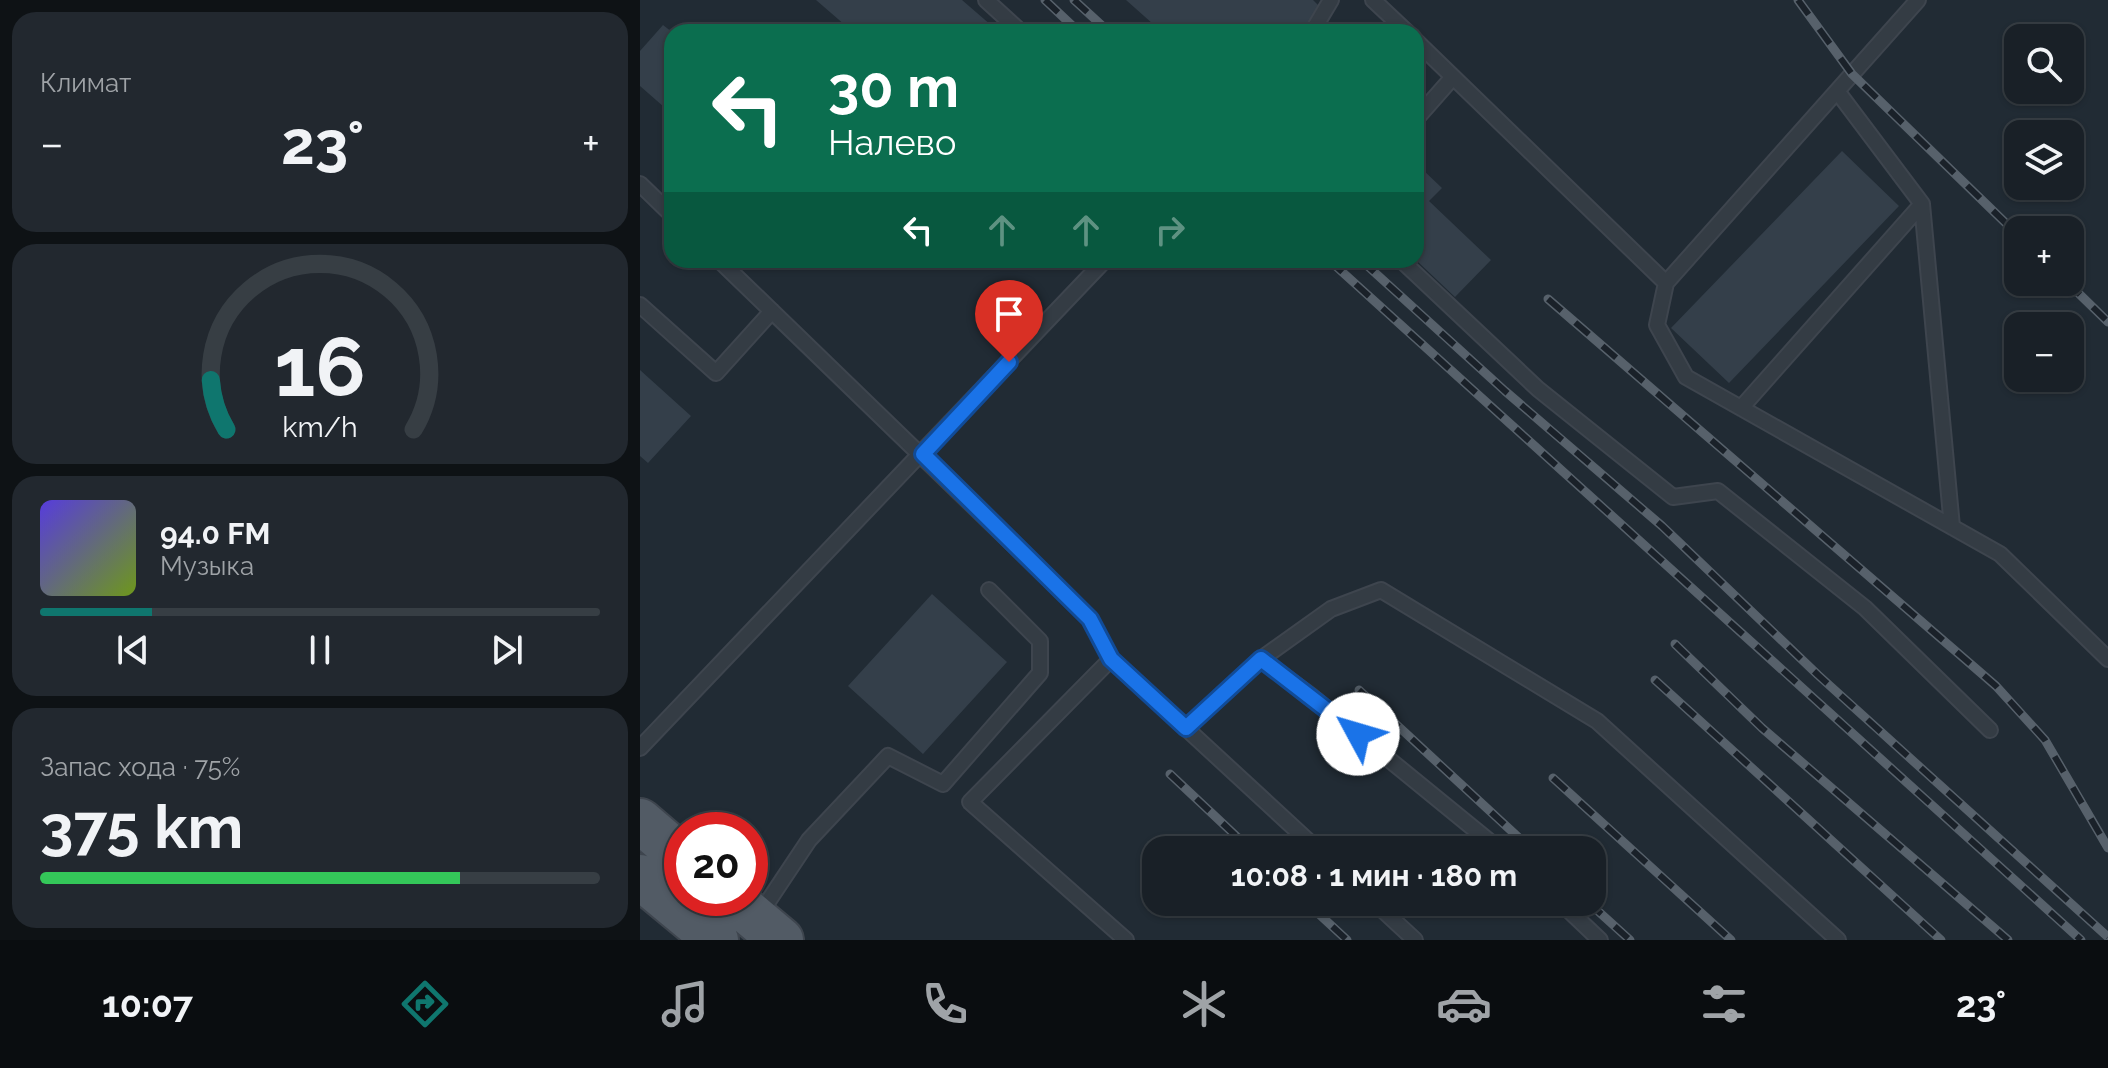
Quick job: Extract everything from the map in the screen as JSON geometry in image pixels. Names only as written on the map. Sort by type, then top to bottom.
[{"type":"main road","points":[[640,821],[664,842]]},
{"type":"main road","points":[[640,877],[716,940]]},
{"type":"lane","points":[[986,0],[1012,24]]},
{"type":"lane","points":[[1317,24],[1331,0]]},
{"type":"lane","points":[[1373,0],[1398,24]]},
{"type":"lane","points":[[1918,0],[1666,283],[1657,325],[1686,377],[2000,554],[2108,659]]},
{"type":"lane","points":[[1424,49],[1666,283]]},
{"type":"lane","points":[[1424,110],[1453,77]]},
{"type":"lane","points":[[1837,91],[1922,204],[1952,527]]},
{"type":"lane","points":[[640,184],[664,207]]},
{"type":"lane","points":[[1741,408],[1922,204]]},
{"type":"lane","points":[[727,268],[923,454],[1090,619],[1111,659],[1303,836]]},
{"type":"lane","points":[[640,748],[1097,268]]},
{"type":"lane","points":[[1409,268],[1538,389],[1673,497],[1718,491],[1853,598],[1990,730]]},
{"type":"lane","points":[[640,305],[716,373],[772,311]]},
{"type":"lane","points":[[756,919],[809,840],[888,756],[943,784],[1040,673],[1040,641],[989,590]]},
{"type":"lane","points":[[1186,728],[1261,659],[1331,609],[1381,590],[1597,721],[1838,940]]},
{"type":"lane","points":[[1111,659],[970,802],[1126,940]]},
{"type":"lane","points":[[1261,659],[1310,695],[1483,836]]},
{"type":"lane","points":[[1389,916],[1415,940]]},
{"type":"lane","points":[[1575,916],[1600,940]]},
{"type":"building","points":[[816,0],[962,0],[990,24],[844,24]]},
{"type":"building","points":[[1126,0],[1313,0],[1321,8],[1306,24],[1153,24]]},
{"type":"building","points":[[664,26],[664,107],[640,86],[640,51]]},
{"type":"building","points":[[1842,151],[1899,206],[1729,383],[1671,328]]},
{"type":"building","points":[[1424,171],[1442,188],[1429,201],[1491,260],[1455,297],[1424,268]]},
{"type":"building","points":[[640,370],[691,416],[648,463],[640,456]]},
{"type":"building","points":[[932,594],[1007,662],[923,754],[848,686]]},
{"type":"railway","points":[[1045,0],[1070,24]]},
{"type":"railway","points":[[1074,0],[1100,24]]},
{"type":"railway","points":[[1798,0],[1852,74],[2004,221]]},
{"type":"railway","points":[[1338,268],[2081,940]]},
{"type":"railway","points":[[1370,268],[1505,391],[1662,526],[1818,675],[2108,937]]},
{"type":"railway","points":[[2081,296],[2108,322]]},
{"type":"railway","points":[[1548,299],[1996,686],[2045,740],[2108,848]]},
{"type":"railway","points":[[1675,644],[1762,728],[2008,940]]},
{"type":"railway","points":[[1655,680],[1941,940]]},
{"type":"railway","points":[[1359,690],[1517,836]]},
{"type":"railway","points":[[1170,774],[1236,836]]},
{"type":"railway","points":[[1553,778],[1731,940]]},
{"type":"railway","points":[[1321,916],[1347,940]]},
{"type":"railway","points":[[1603,916],[1630,940]]},
{"type":"route","points":[[1009,362],[923,454],[1090,619],[1111,659],[1186,728],[1261,659],[1358,734]]}]
